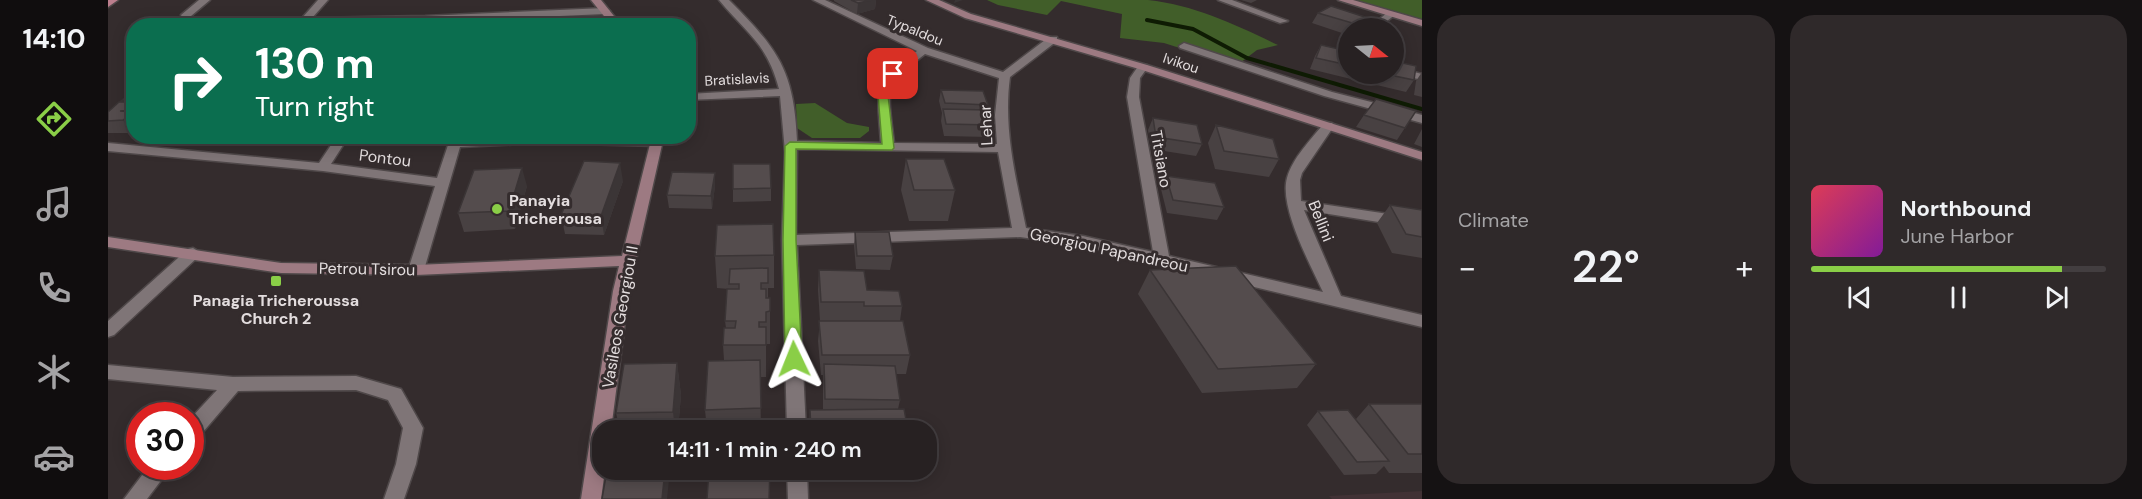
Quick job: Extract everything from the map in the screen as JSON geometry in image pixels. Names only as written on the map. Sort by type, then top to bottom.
[{"type":"main road","points":[[108,4],[113,0]]},
{"type":"street","points":[[187,18],[186,15],[205,0]]},
{"type":"street","points":[[307,18],[323,0]]},
{"type":"street","points":[[596,0],[611,18]]},
{"type":"street","points":[[724,0],[765,42],[778,64],[786,92],[790,146],[789,240],[796,420]]},
{"type":"street","name":"Typaldou","points":[[818,0],[924,51],[1005,76]]},
{"type":"street","name":"Ivikou","points":[[931,0],[968,15],[1053,39],[1422,156]]},
{"type":"street","points":[[1223,0],[1283,21]]},
{"type":"street","points":[[1343,0],[1422,23]]},
{"type":"street","points":[[522,18],[605,11]]},
{"type":"street","points":[[1386,18],[1391,14]]},
{"type":"street","points":[[1005,76],[1053,39]]},
{"type":"street","points":[[1184,46],[1328,94],[1422,119]]},
{"type":"street","points":[[888,148],[883,95],[893,74],[924,51]]},
{"type":"street","name":"Titsiano","points":[[1143,67],[1135,78],[1133,97],[1162,260]]},
{"type":"street","points":[[1404,72],[1422,77]]},
{"type":"street","name":"Lehar","points":[[1005,76],[1000,99],[1003,148],[1020,232]]},
{"type":"street","name":"Bratislavis","points":[[696,97],[786,92]]},
{"type":"street","name":"Bellini","points":[[1328,126],[1301,162],[1293,182],[1294,204],[1335,301]]},
{"type":"street","name":"Pontou","points":[[323,167],[339,144]]},
{"type":"street","points":[[416,270],[455,144]]},
{"type":"street","name":"Vasileos Georgiou II","points":[[591,499],[621,291],[657,144]]},
{"type":"street","points":[[790,146],[1003,148]]},
{"type":"street","name":"Pontou","points":[[108,147],[323,167],[442,183]]},
{"type":"street","points":[[1294,204],[1422,224]]},
{"type":"street","name":"Georgiou Papandreou","points":[[789,240],[1020,232],[1083,241],[1422,321]]},
{"type":"street","name":"Petrou Tsirou","points":[[108,242],[281,268],[416,270],[628,261]]},
{"type":"street","points":[[108,331],[193,253]]},
{"type":"street","points":[[108,372],[232,384],[356,383],[394,393],[412,428],[406,464],[394,499]]},
{"type":"street","points":[[204,417],[232,384]]},
{"type":"street","points":[[134,499],[150,480]]},
{"type":"street","points":[[797,480],[798,499]]},
{"type":"shaded area","points":[[1422,491],[1422,499],[1332,499],[1329,496]]},
{"type":"green space","points":[[987,0],[1148,0],[1199,11],[1278,45],[1257,50],[1236,66],[1164,43],[1120,38],[1122,14],[1061,1],[1047,15],[998,5]]},
{"type":"green space","points":[[1356,0],[1422,0],[1422,19]]},
{"type":"green space","points":[[815,103],[847,123],[869,127],[869,131],[860,138],[812,138],[797,128],[796,104]]},
{"type":"building","points":[[851,0],[872,0],[858,3]]},
{"type":"building","points":[[1331,6],[1368,18],[1338,19],[1318,13]]},
{"type":"building","points":[[1321,45],[1338,49],[1338,63],[1316,58]]},
{"type":"building","points":[[1404,63],[1416,66],[1414,80],[1404,78]]},
{"type":"building","points":[[941,90],[983,91],[988,105],[945,103]]},
{"type":"building","points":[[1376,99],[1416,111],[1405,128],[1364,115]]},
{"type":"building","points":[[119,102],[126,102],[126,111],[120,111],[126,111],[126,118],[123,120],[108,121],[108,112]]},
{"type":"building","points":[[943,109],[987,110],[991,125],[946,124]]},
{"type":"building","points":[[1153,118],[1197,125],[1202,144],[1156,137]]},
{"type":"building","points":[[1216,125],[1273,139],[1279,159],[1224,151]]},
{"type":"building","points":[[906,159],[944,159],[955,190],[914,190]]},
{"type":"building","points":[[584,161],[620,163],[601,216],[561,215]]},
{"type":"building","points":[[733,164],[770,164],[771,188],[733,189]]},
{"type":"building","points":[[522,168],[509,211],[458,213],[474,170]]},
{"type":"building","points":[[672,172],[715,173],[711,196],[667,195]]},
{"type":"building","points":[[1166,176],[1215,183],[1224,207],[1173,200]]},
{"type":"building","points":[[1390,205],[1422,210],[1422,237],[1406,234]]},
{"type":"building","points":[[773,224],[774,255],[715,256],[717,225]]},
{"type":"building","points":[[855,232],[889,232],[893,256],[857,256]]},
{"type":"building","points":[[1236,266],[1316,364],[1218,369],[1150,270]]},
{"type":"building","points":[[768,268],[768,283],[761,283],[761,289],[766,289],[766,298],[770,298],[770,311],[766,312],[766,322],[759,322],[759,327],[766,327],[766,345],[723,345],[724,328],[735,328],[736,321],[725,321],[727,289],[739,289],[739,284],[729,284],[730,269]]},
{"type":"building","points":[[819,270],[864,271],[867,290],[899,291],[902,306],[864,306],[864,302],[821,302]]},
{"type":"building","points":[[819,321],[903,321],[910,355],[822,355]]},
{"type":"building","points":[[760,360],[761,408],[705,410],[708,361]]},
{"type":"building","points":[[677,363],[673,412],[616,413],[624,364]]},
{"type":"building","points":[[824,364],[895,366],[900,400],[825,399]]},
{"type":"building","points":[[1369,404],[1422,404],[1422,454],[1408,454]]},
{"type":"building","points":[[904,409],[906,420],[810,420],[810,410]]},
{"type":"building","points":[[1348,410],[1389,461],[1357,462],[1318,411]]},
{"type":"building","points":[[605,480],[664,480],[662,499],[602,499]]},
{"type":"building","points":[[708,480],[770,480],[769,499],[707,499]]},
{"type":"waterway","points":[[1147,20],[1193,29],[1247,58],[1422,109]]},
{"type":"place","name":"Panayia Tricherousa","points":[[497,209]]},
{"type":"place","name":"Panagia Tricheroussa Church 2","points":[[276,281]]},
{"type":"route","points":[[794,359],[789,240],[790,146],[888,148],[883,95],[893,74]]}]
